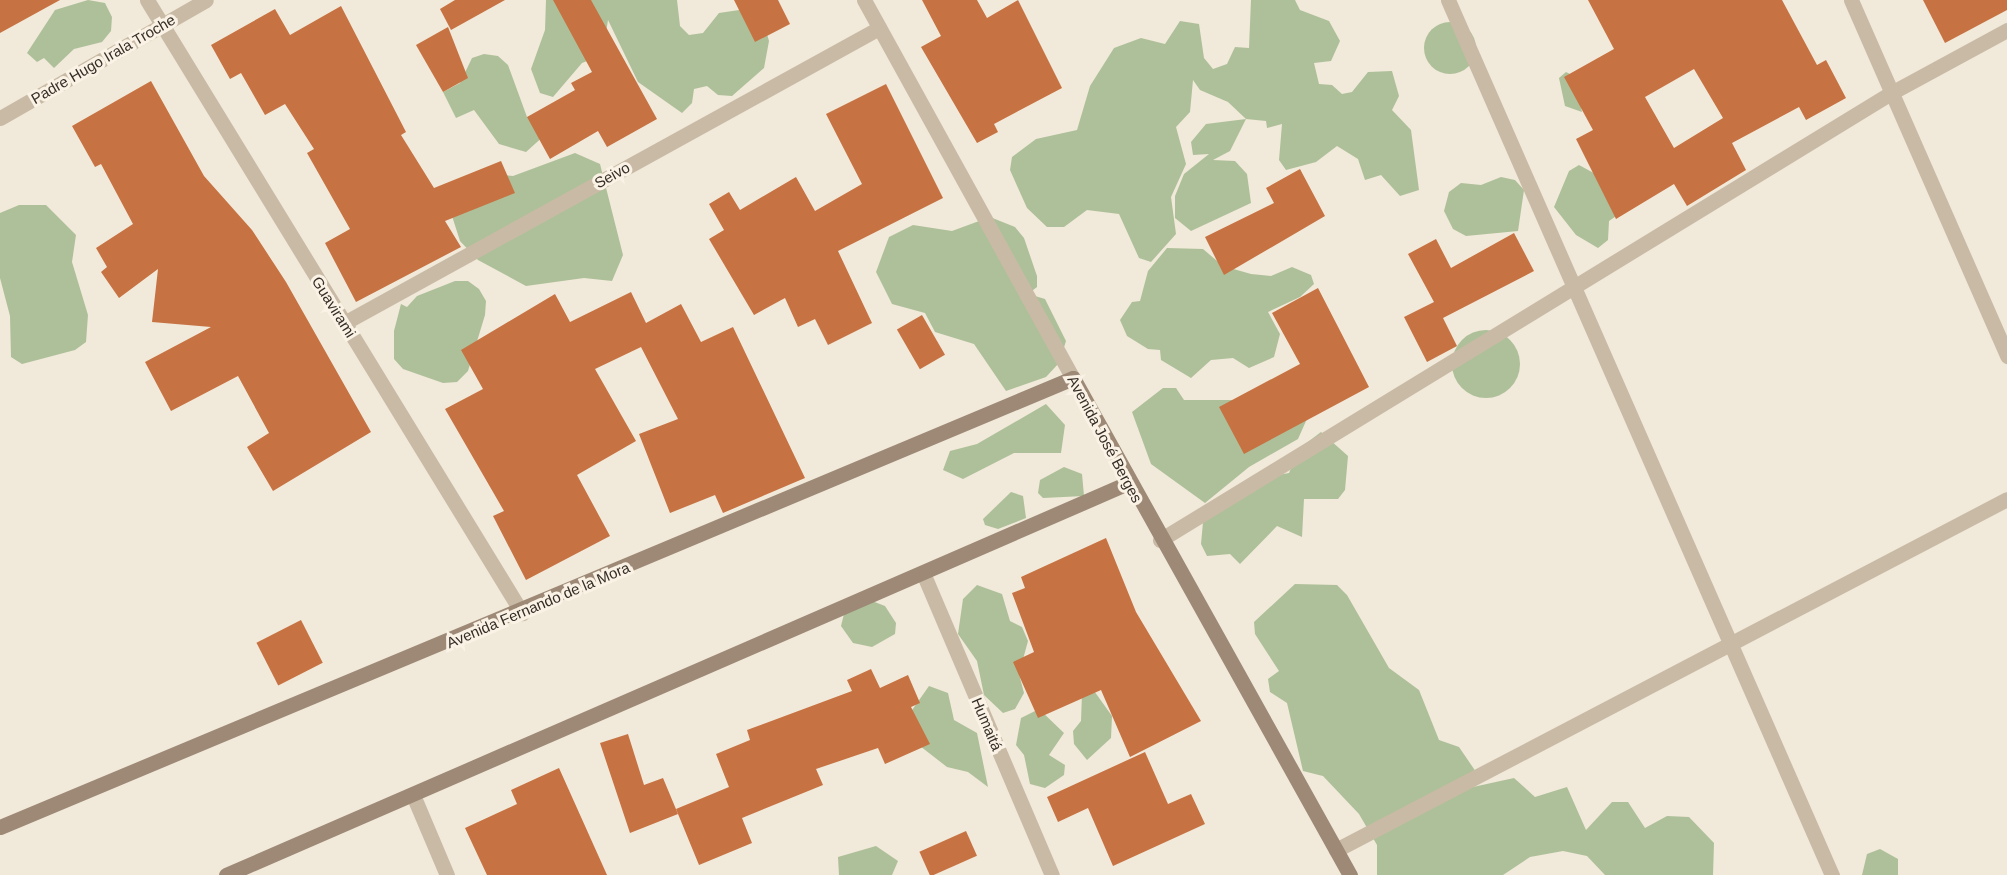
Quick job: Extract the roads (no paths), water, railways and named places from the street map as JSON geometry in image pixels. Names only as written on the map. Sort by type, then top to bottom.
[{"type":"main road","name":"Avenida José Berges","points":[[1073,378],[1128,483],[1350,875]]},
{"type":"main road","name":"Avenida Fernando de la Mora","points":[[0,827],[522,613],[1073,378]]},
{"type":"main road","points":[[226,875],[1128,483]]},
{"type":"street","name":"Guavirami","points":[[147,0],[522,613]]},
{"type":"street","name":"Padre Hugo Irala Troche","points":[[0,118],[206,0]]},
{"type":"street","name":"Avenida José Berges","points":[[864,0],[1073,378]]},
{"type":"street","points":[[1448,0],[1578,285],[1833,875]]},
{"type":"street","points":[[1851,0],[2007,356]]},
{"type":"street","name":"Seivo","points":[[344,323],[879,28]]},
{"type":"street","points":[[1160,540],[1891,93],[2007,30]]},
{"type":"street","points":[[1336,850],[2007,499]]},
{"type":"street","name":"Humaitá","points":[[923,573],[1052,875]]},
{"type":"street","points":[[413,795],[447,875]]}]
